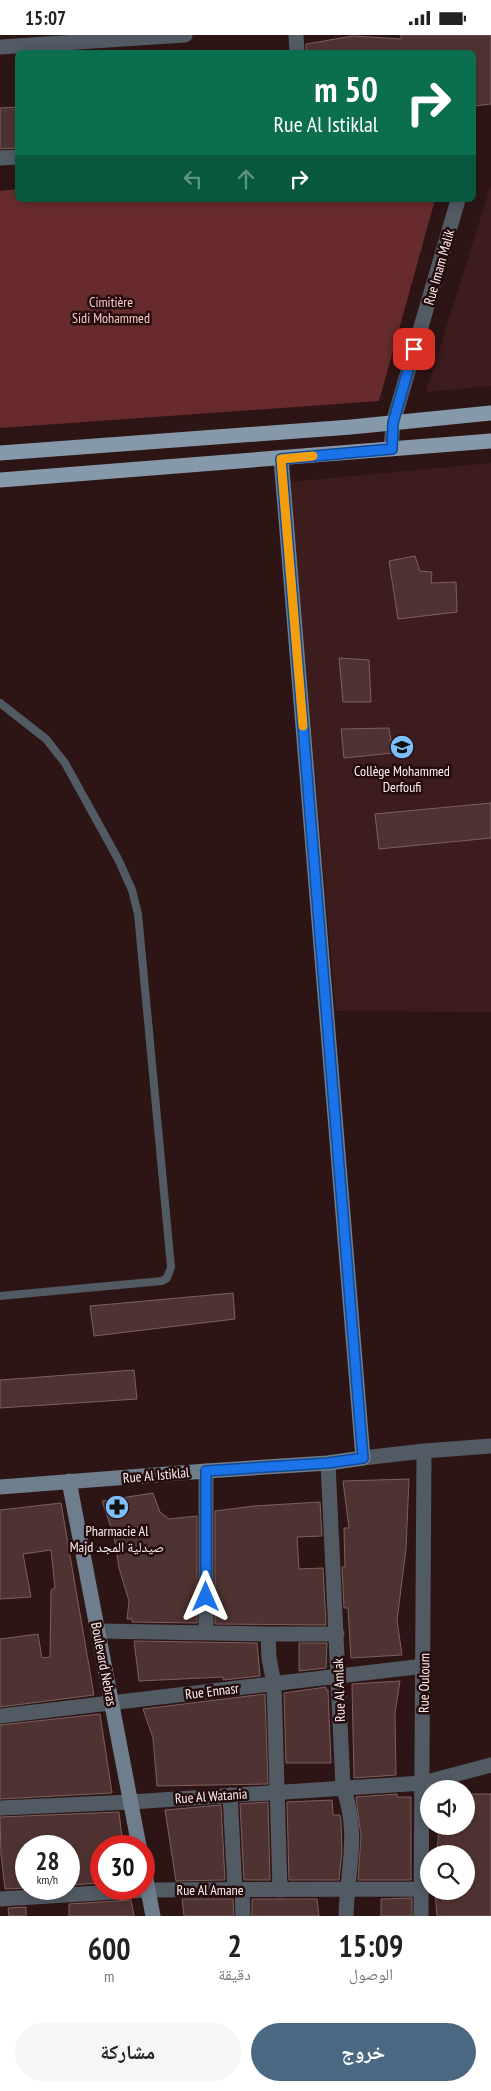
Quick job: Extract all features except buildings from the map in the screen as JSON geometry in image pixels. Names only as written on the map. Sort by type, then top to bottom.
[{"type":"main road","points":[[0,453],[393,423],[491,413]]},
{"type":"main road","points":[[0,480],[491,441]]},
{"type":"street","points":[[0,47],[90,39],[185,35]]},
{"type":"street","points":[[296,35],[297,50]]},
{"type":"street","points":[[0,158],[15,157]]},
{"type":"street","name":"Rue Imam Malik","points":[[392,449],[393,423],[457,202]]},
{"type":"street","points":[[281,459],[363,1458]]},
{"type":"street","name":"Rue Al Istiklal","points":[[0,1487],[328,1463],[424,1451],[491,1446]]},
{"type":"street","name":"Rue Ouloum","points":[[422,1780],[424,1451]]},
{"type":"street","name":"Rue Al Amlak","points":[[328,1463],[343,1787],[351,1811],[352,1823],[351,1868],[347,1890],[346,1916]]},
{"type":"street","points":[[206,1471],[206,1632]]},
{"type":"street","name":"Boulevard Nebras","points":[[69,1481],[137,1835]]},
{"type":"street","points":[[98,1631],[337,1635]]},
{"type":"street","points":[[268,1633],[269,1658],[274,1684],[279,1792],[280,1890]]},
{"type":"street","name":"Rue Ennasr","points":[[0,1716],[424,1666]]},
{"type":"street","name":"Rue Al Watania","points":[[434,1780],[491,1765]]},
{"type":"street","name":"Rue Al Watania","points":[[0,1808],[130,1802],[420,1783]]},
{"type":"street","points":[[230,1795],[238,1890],[243,1916]]},
{"type":"street","name":"Rue Al Amane","points":[[155,1890],[420,1889]]},
{"type":"street","name":"Rue Al Amane","points":[[0,1899],[90,1894]]},
{"type":"street","points":[[150,1900],[152,1916]]},
{"type":"street","name":"Rue Ouloum","points":[[421,1900],[421,1916]]},
{"type":"lane","points":[[0,703],[46,739],[65,763],[118,859],[132,890],[138,914],[171,1267],[168,1278],[162,1281],[0,1296]]},
{"type":"shaded area","points":[[491,185],[491,386],[426,392]]},
{"type":"shaded area","name":"Collège Mohammed Derfoufi","points":[[491,463],[491,1012],[336,1011],[289,482]]},
{"type":"green space","name":"Cimitière Sidi Mohammed","points":[[15,189],[15,202],[434,202],[379,401],[0,428],[0,191]]},
{"type":"slow traffic","points":[[303,726],[281,459],[313,456]]},
{"type":"place","name":"Collège Mohammed Derfoufi","points":[[402,747]]},
{"type":"place","name":"Pharmacie Al Majd صيدلية المجد","points":[[117,1507]]},
{"type":"route","points":[[206,1597],[206,1471],[328,1463],[363,1458],[281,459],[392,449],[393,423],[414,349]]}]
